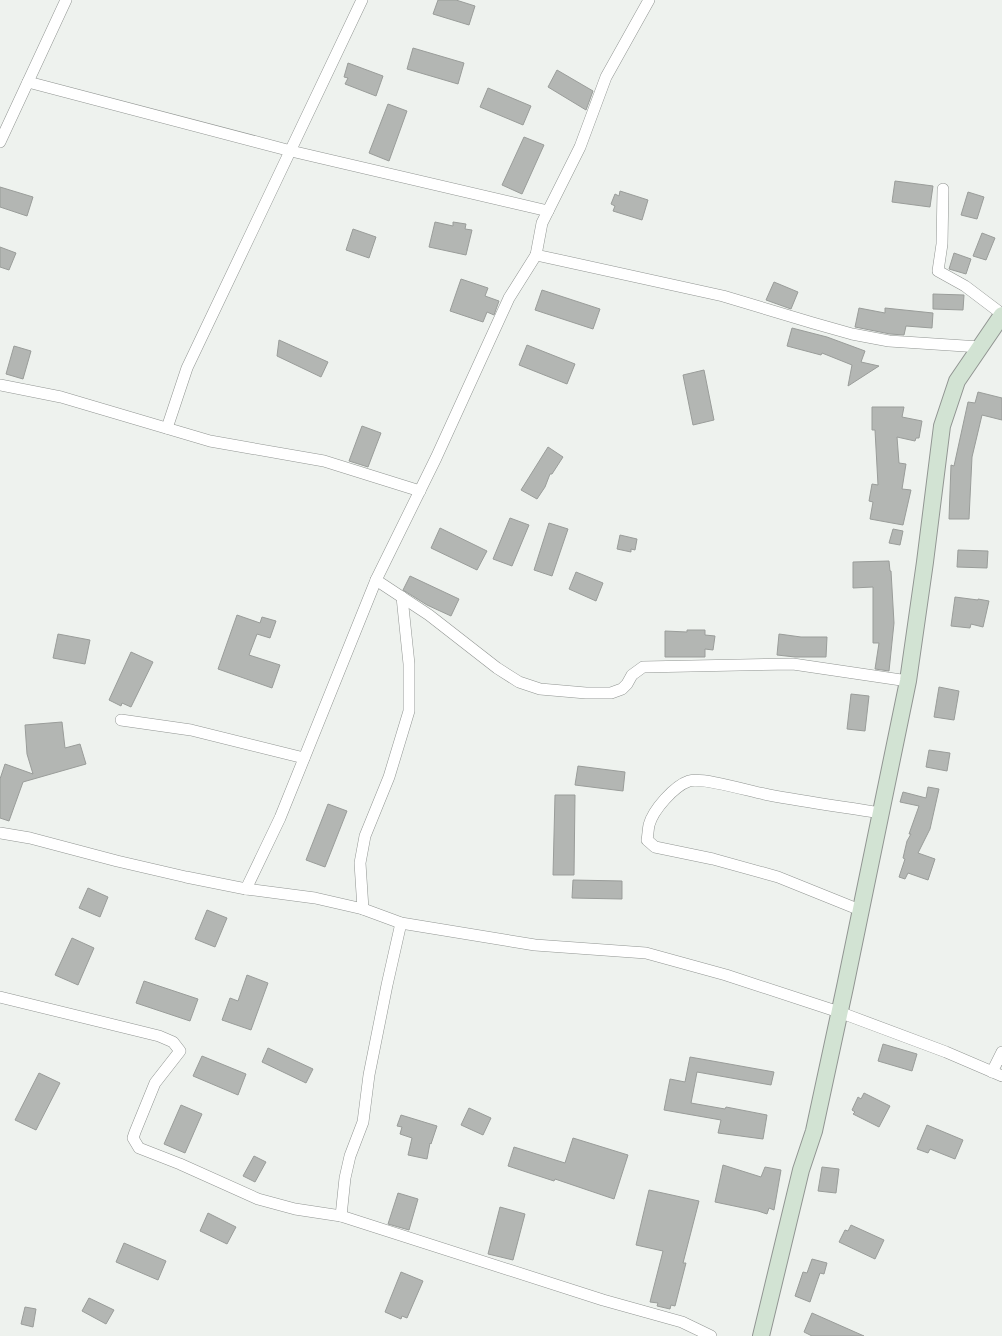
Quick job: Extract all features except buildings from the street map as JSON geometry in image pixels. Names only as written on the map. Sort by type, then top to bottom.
[{"type":"street","points":[[0,142],[66,0]]},
{"type":"street","points":[[167,428],[187,368],[362,0]]},
{"type":"street","points":[[246,889],[280,818],[376,580],[436,458],[509,298],[536,255],[542,223],[580,147],[606,77],[649,0]]},
{"type":"street","points":[[28,82],[291,151],[548,211]]},
{"type":"street","points":[[761,1336],[800,1170],[814,1131],[908,681],[942,426],[957,381],[1002,315],[965,286],[938,271],[942,244],[943,189]]},
{"type":"street","points":[[536,255],[724,296],[852,334],[889,341],[980,348]]},
{"type":"street","points":[[0,385],[61,397],[210,441],[324,461],[420,491]]},
{"type":"street","points":[[376,580],[429,615],[497,668],[519,682],[540,689],[586,693],[611,693],[622,689],[632,675],[643,667],[793,664],[908,681]]},
{"type":"street","points":[[363,910],[360,863],[365,836],[389,777],[409,711],[409,664],[402,597]]},
{"type":"street","points":[[121,720],[191,730],[304,758]]},
{"type":"street","points":[[860,910],[778,877],[713,859],[655,847],[647,840],[649,824],[657,809],[671,792],[690,781],[705,781],[770,795],[881,813]]},
{"type":"street","points":[[0,833],[30,838],[117,862],[246,889],[315,898],[363,910],[401,923],[535,945],[646,953],[726,975],[838,1012],[946,1052],[997,1074],[1002,1052]]},
{"type":"street","points":[[341,1216],[345,1178],[350,1156],[363,1122],[368,1075],[401,923]]},
{"type":"street","points":[[0,997],[158,1036],[173,1042],[180,1051],[154,1084],[135,1132],[134,1138],[139,1148],[180,1164],[258,1199],[295,1209],[341,1216],[596,1298],[682,1322],[711,1336]]}]
